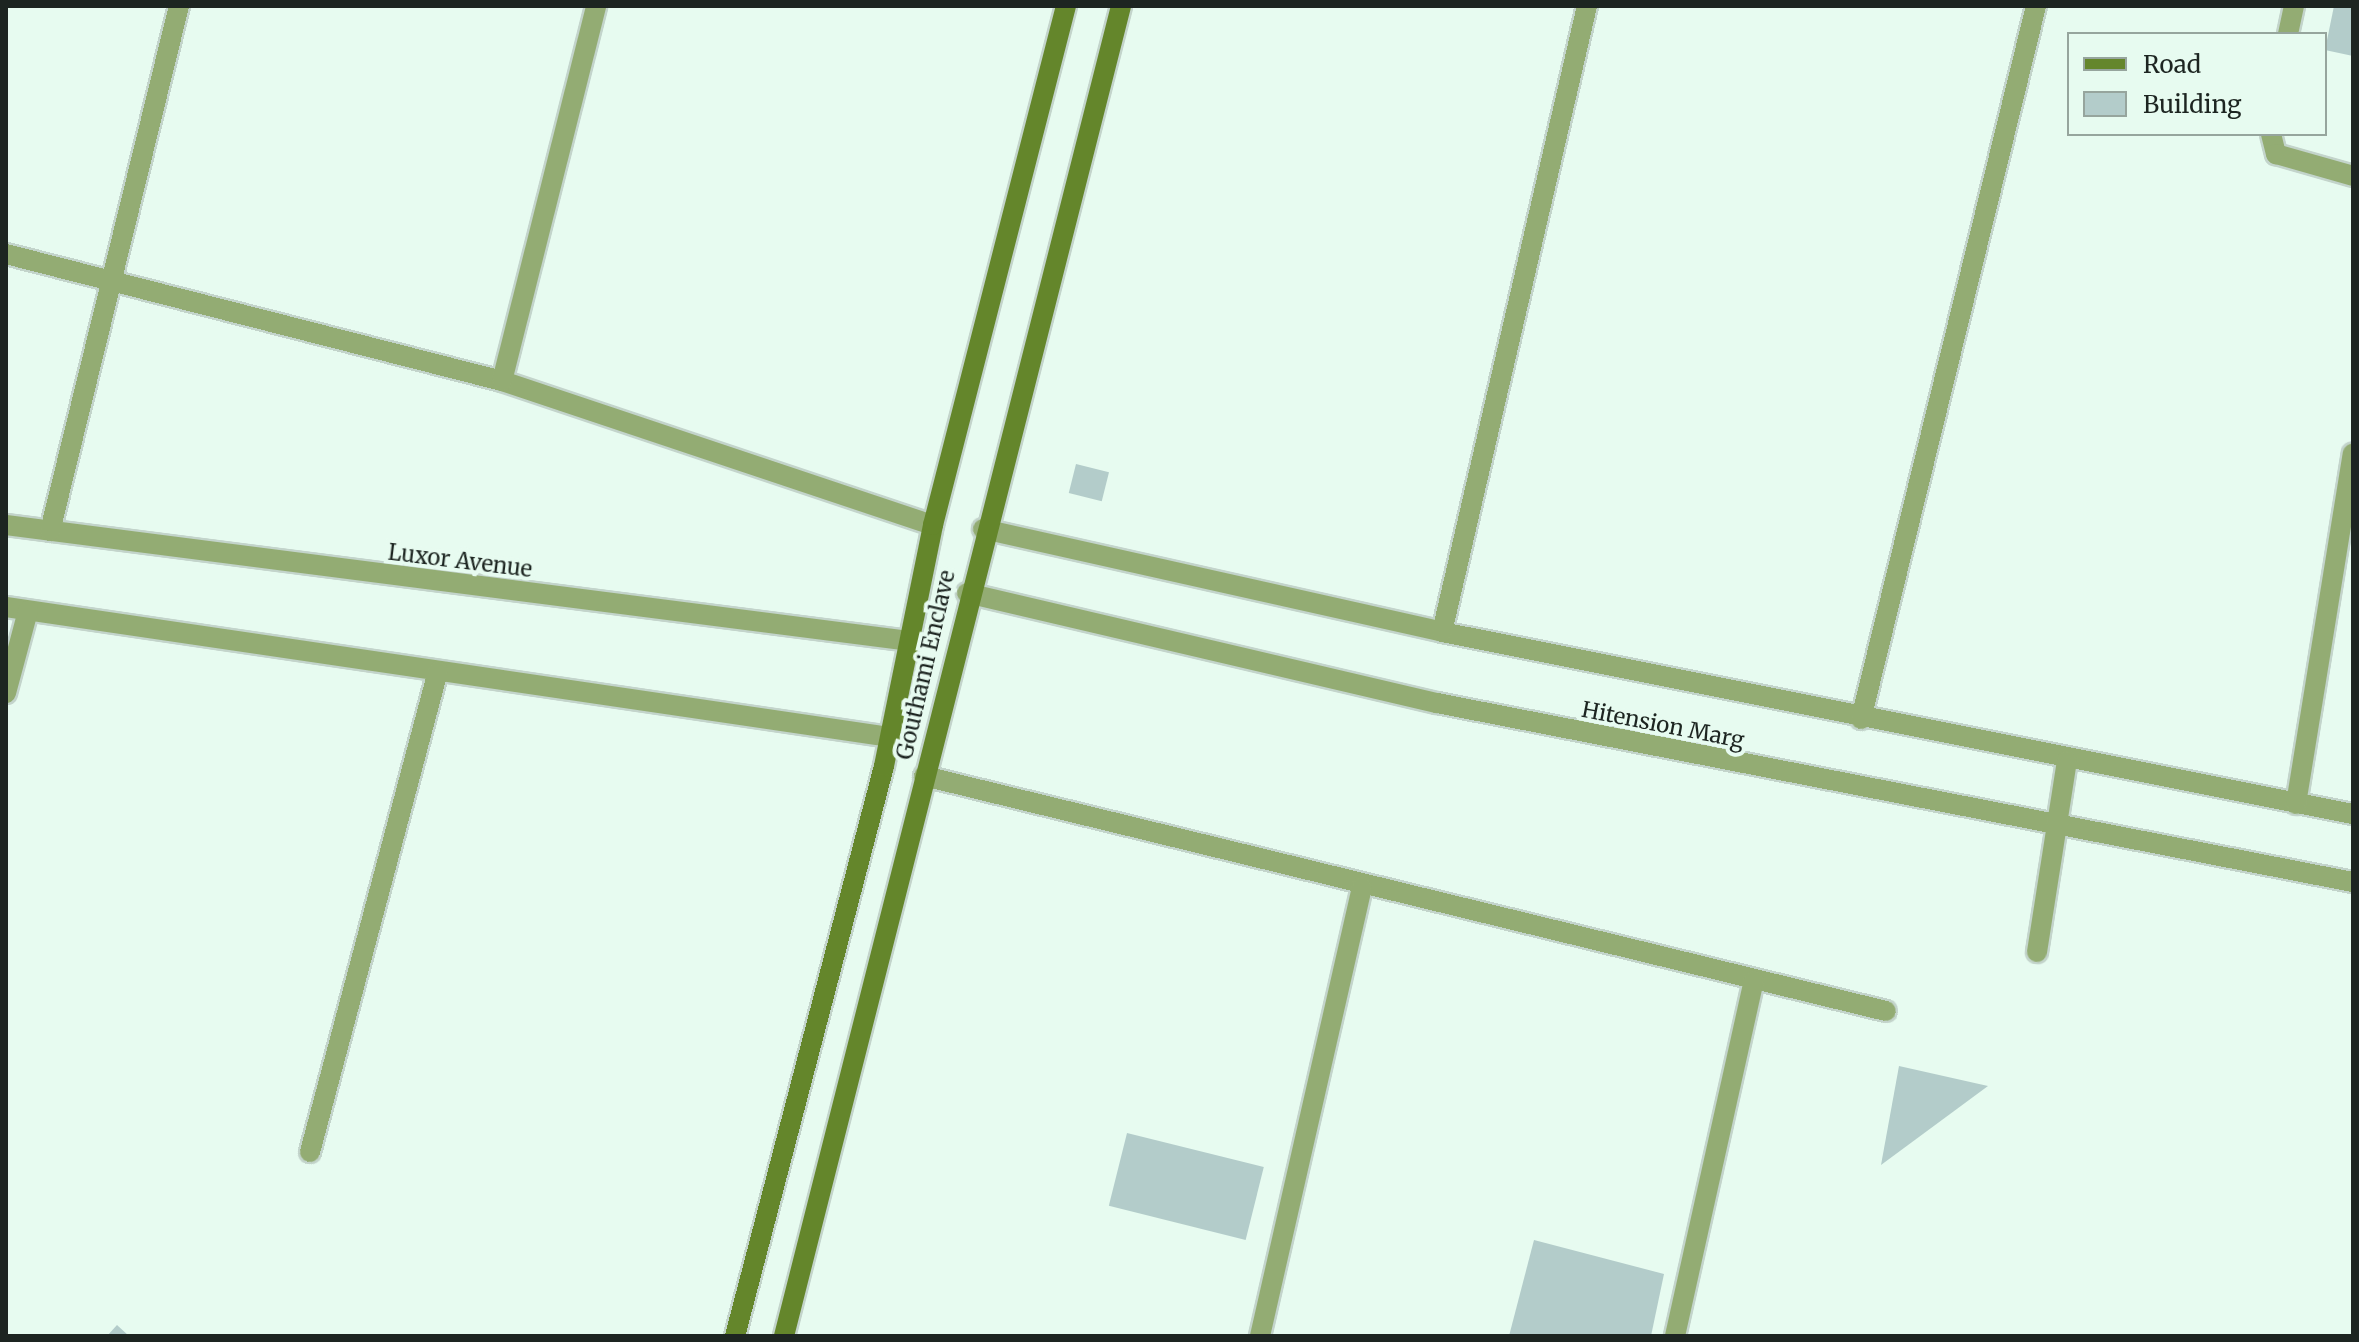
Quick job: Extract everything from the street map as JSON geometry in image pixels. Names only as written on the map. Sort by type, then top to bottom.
[{"type":"street","points":[[50,531],[109,279],[179,6]]},
{"type":"street","points":[[502,381],[596,6]]},
{"type":"street","name":"Gouthami Enclave","points":[[735,1336],[890,737],[933,525],[1066,6]]},
{"type":"street","name":"Gouthami Enclave","points":[[784,1336],[983,529],[1121,6]]},
{"type":"street","points":[[1442,632],[1587,6]]},
{"type":"street","points":[[1861,719],[2036,6]]},
{"type":"street","points":[[2288,32],[2294,6]]},
{"type":"street","points":[[2273,144],[2353,176]]},
{"type":"street","points":[[6,254],[502,381],[933,525]]},
{"type":"street","points":[[2296,804],[2353,454]]},
{"type":"street","name":"Luxor Avenue","points":[[6,525],[909,641]]},
{"type":"street","name":"Hitension Marg","points":[[983,529],[1442,632],[2067,761],[2353,814]]},
{"type":"street","name":"Hitension Marg","points":[[967,593],[1437,703],[2057,828],[2353,882]]},
{"type":"street","points":[[6,607],[890,737]]},
{"type":"street","points":[[6,693],[28,611]]},
{"type":"street","points":[[310,1152],[438,672]]},
{"type":"street","points":[[2037,952],[2067,761]]},
{"type":"street","points":[[924,776],[1362,887],[1886,1011]]},
{"type":"street","points":[[1260,1336],[1362,887]]},
{"type":"street","points":[[1675,1336],[1754,981]]},
{"type":"building","points":[[2334,6],[2353,6],[2353,56],[2327,50]]},
{"type":"building","points":[[1076,464],[1109,472],[1102,501],[1069,493]]},
{"type":"building","points":[[1899,1066],[1988,1086],[1881,1165]]},
{"type":"building","points":[[1127,1133],[1264,1167],[1246,1240],[1109,1206]]},
{"type":"building","points":[[1534,1240],[1664,1274],[1651,1336],[1509,1336]]},
{"type":"building","points":[[117,1325],[129,1336],[107,1336]]}]
